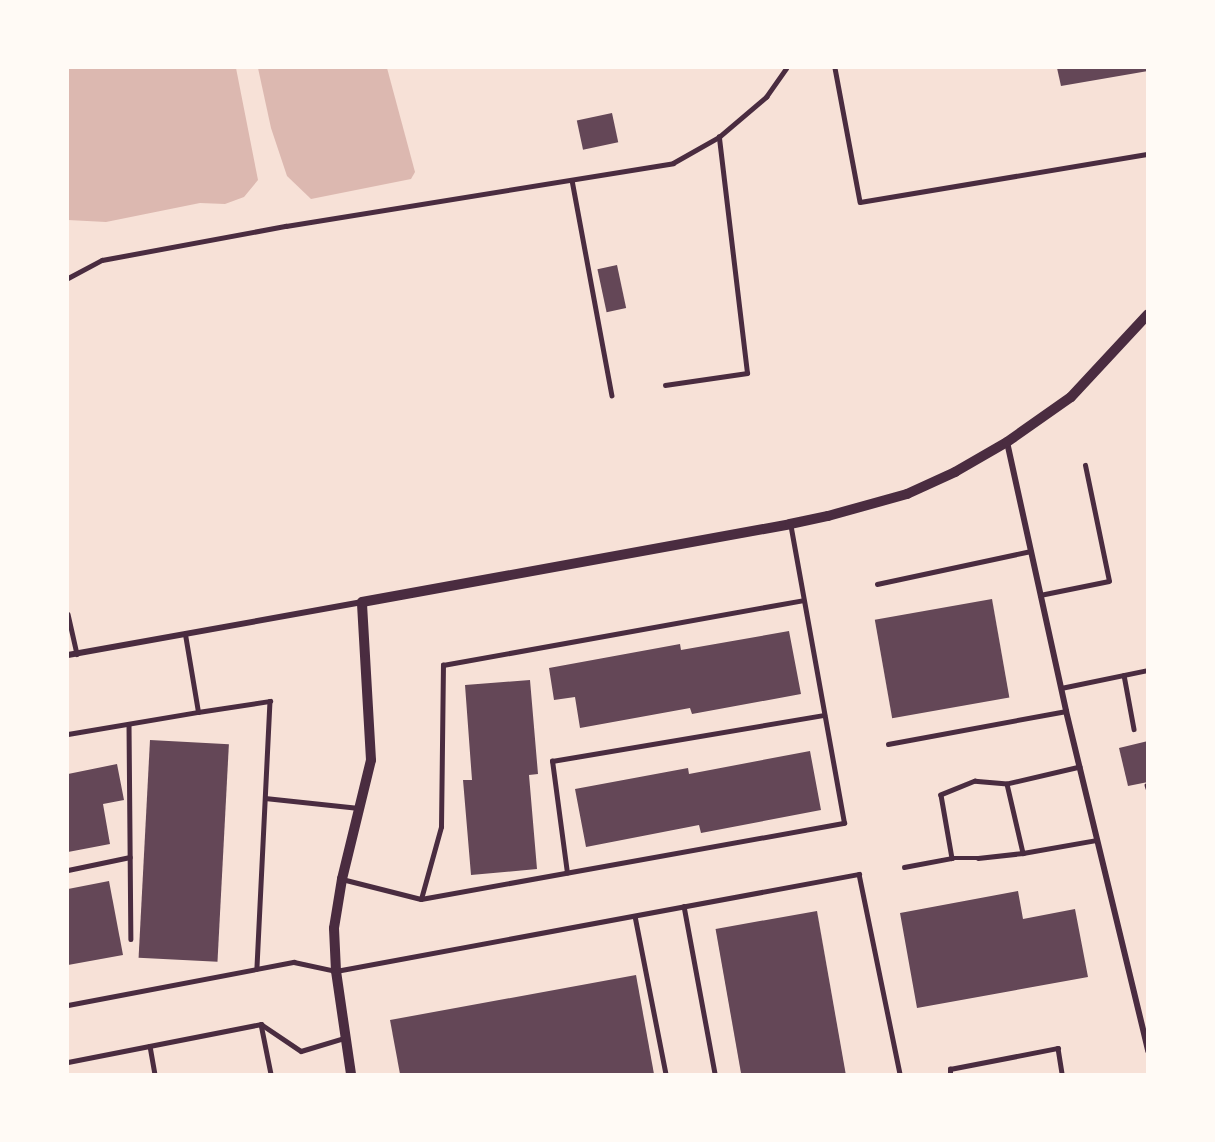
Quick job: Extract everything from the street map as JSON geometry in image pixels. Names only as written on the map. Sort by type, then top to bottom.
[{"type":"street","points":[[68,656],[790,524],[907,494],[955,472],[1007,442],[1071,397],[1148,314]]},
{"type":"street","points":[[1007,442],[1066,711],[1148,1051]]},
{"type":"street","points":[[351,1074],[336,971],[334,928],[342,879],[371,760],[362,602]]},
{"type":"lane","points":[[68,278],[102,260],[286,226],[673,163],[719,137],[766,97],[786,68]]},
{"type":"lane","points":[[835,68],[860,202],[1148,154]]},
{"type":"lane","points":[[665,385],[747,373],[719,137]]},
{"type":"lane","points":[[572,180],[612,395]]},
{"type":"lane","points":[[1040,595],[1110,580],[1085,465]]},
{"type":"lane","points":[[342,879],[421,899],[844,823],[790,524]]},
{"type":"lane","points":[[877,584],[1031,551]]},
{"type":"lane","points":[[421,899],[441,827],[443,664],[803,600]]},
{"type":"lane","points":[[68,614],[76,654]]},
{"type":"lane","points":[[185,634],[198,712]]},
{"type":"lane","points":[[1061,687],[1148,670]]},
{"type":"lane","points":[[1124,675],[1134,729]]},
{"type":"lane","points":[[68,734],[270,701],[257,969]]},
{"type":"lane","points":[[888,744],[1066,711]]},
{"type":"lane","points":[[567,873],[552,761],[824,715]]},
{"type":"lane","points":[[129,724],[131,939]]},
{"type":"lane","points":[[952,858],[941,795],[975,781],[1007,784],[1080,767]]},
{"type":"lane","points":[[1007,784],[1023,853]]},
{"type":"lane","points":[[265,798],[360,808]]},
{"type":"lane","points":[[904,867],[952,858],[978,858],[1023,853],[1097,840]]},
{"type":"lane","points":[[68,870],[130,857]]},
{"type":"lane","points":[[68,1005],[294,962],[336,971],[859,874],[900,1074]]},
{"type":"lane","points":[[684,906],[715,1074]]},
{"type":"lane","points":[[635,916],[666,1074]]},
{"type":"lane","points":[[68,1062],[261,1024],[301,1051],[344,1038]]},
{"type":"lane","points":[[261,1024],[271,1074]]},
{"type":"lane","points":[[150,1047],[155,1074]]},
{"type":"lane","points":[[950,1074],[950,1069],[1058,1048],[1062,1074]]},
{"type":"shaded area","points":[[68,68],[236,68],[258,180],[244,197],[225,204],[200,203],[106,222],[68,220]]},
{"type":"shaded area","points":[[258,68],[387,68],[415,172],[411,179],[311,199],[287,176],[271,128]]},
{"type":"building","points":[[1057,68],[1148,68],[1148,71],[1061,86]]},
{"type":"building","points":[[612,113],[618,142],[583,150],[577,120]]},
{"type":"building","points":[[617,265],[626,308],[607,312],[597,269]]},
{"type":"building","points":[[992,599],[1009,697],[892,718],[875,620]]},
{"type":"building","points":[[789,631],[801,694],[692,714],[690,708],[580,728],[575,697],[554,700],[549,668],[680,644],[681,650]]},
{"type":"building","points":[[530,680],[538,774],[529,775],[537,869],[471,875],[463,780],[472,780],[465,685]]},
{"type":"building","points":[[150,740],[229,744],[217,962],[139,958]]},
{"type":"building","points":[[1148,741],[1148,782],[1128,786],[1119,748]]},
{"type":"building","points":[[810,751],[821,810],[701,833],[699,825],[586,847],[575,789],[688,768],[689,774]]},
{"type":"building","points":[[117,764],[124,800],[103,804],[110,844],[68,852],[68,774]]},
{"type":"building","points":[[109,881],[123,955],[68,965],[68,889]]},
{"type":"building","points":[[1018,891],[1023,919],[1075,909],[1088,977],[917,1008],[900,913]]},
{"type":"building","points":[[817,911],[846,1074],[741,1074],[716,929]]},
{"type":"building","points":[[636,975],[654,1074],[400,1074],[390,1020]]}]
